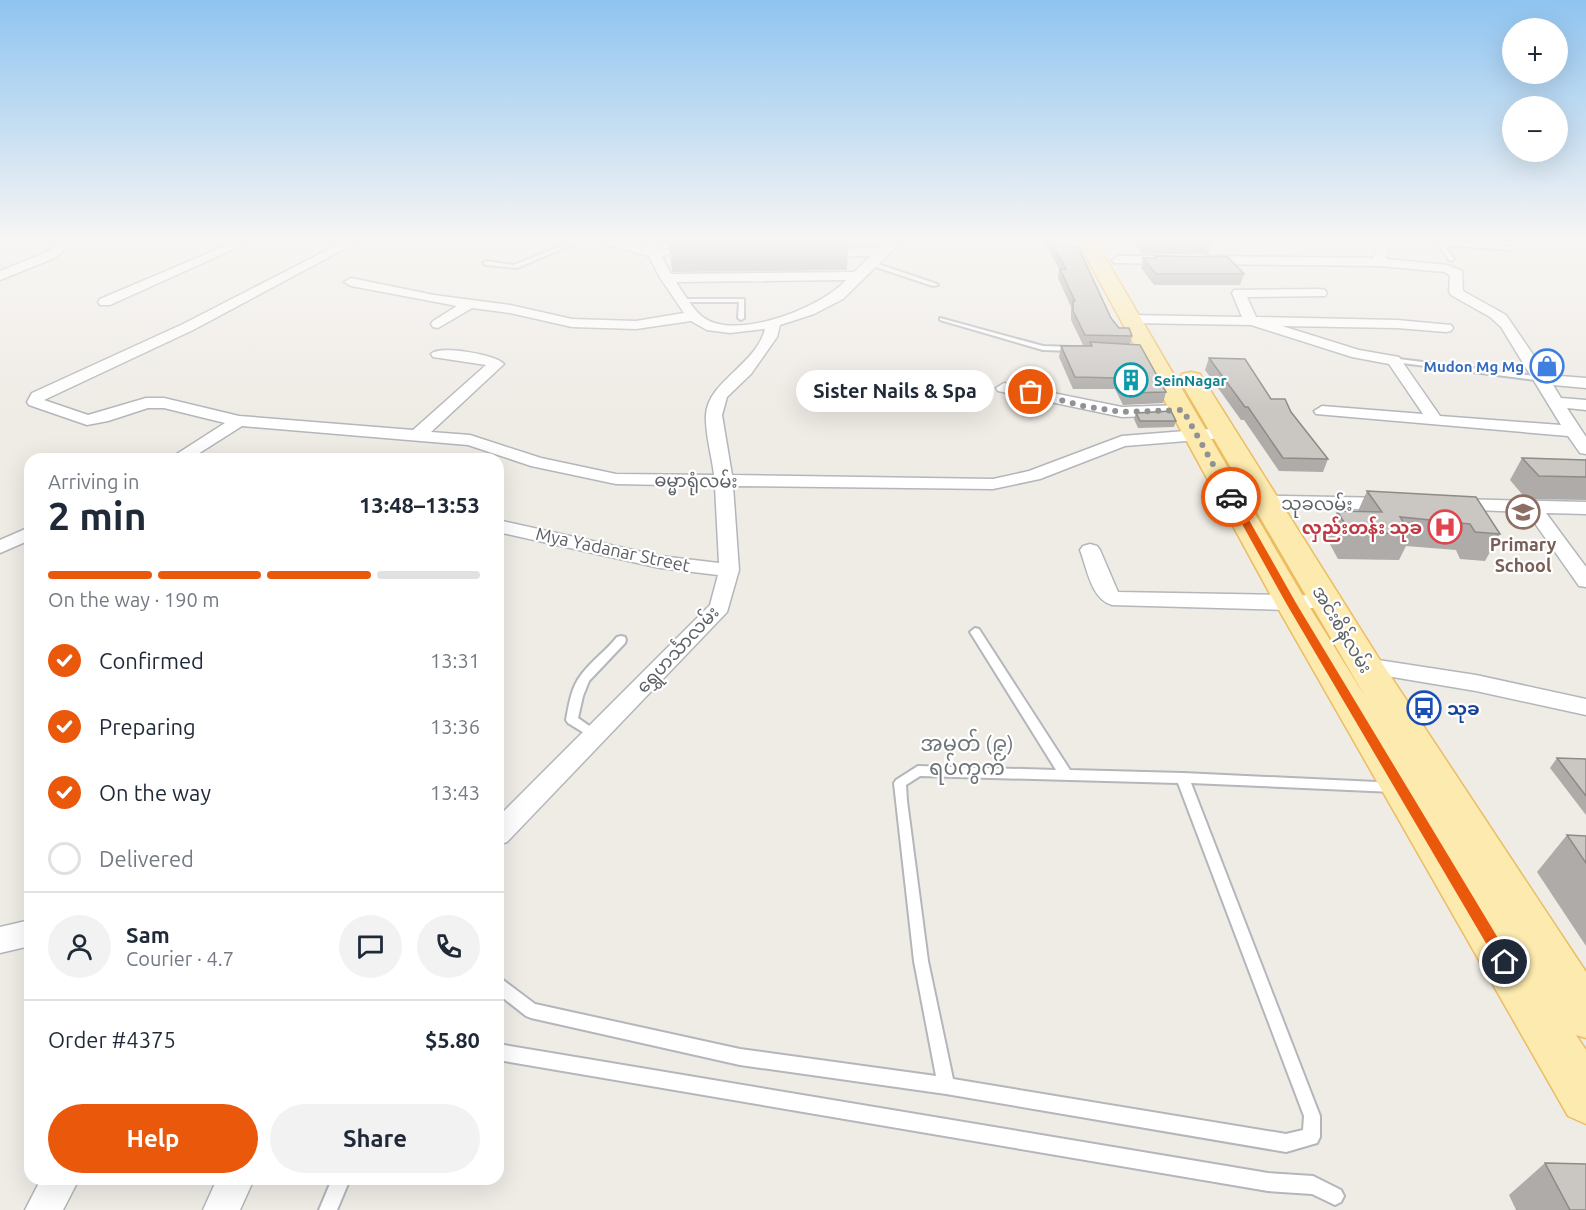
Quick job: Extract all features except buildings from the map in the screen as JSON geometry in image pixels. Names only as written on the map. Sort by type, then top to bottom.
[{"type":"main road","points":[[1120,296],[1249,501],[1291,603],[1586,1098]]},
{"type":"main road","points":[[1128,296],[1143,335],[1201,426]]},
{"type":"main road","name":"အင်းစိန်လမ်း","points":[[1249,501],[1327,601],[1365,666],[1586,1015]]},
{"type":"street","points":[[105,302],[118,296]]},
{"type":"street","name":"ဓမ္မာရုံလမ်း","points":[[247,296],[188,327],[38,396],[35,402],[87,420],[102,418],[146,403],[164,403],[239,421],[470,440],[537,462],[616,479],[993,484],[1034,475],[1122,441],[1201,426]]},
{"type":"street","points":[[429,296],[510,309],[572,323],[636,325],[695,316]]},
{"type":"street","points":[[680,296],[700,322],[716,327],[752,328],[817,307],[836,296]]},
{"type":"street","points":[[1240,296],[1251,321],[1357,354],[1394,360],[1435,420]]},
{"type":"street","points":[[1461,296],[1492,311],[1506,323],[1544,379],[1572,431],[1586,449]]},
{"type":"street","points":[[438,324],[469,304]]},
{"type":"street","points":[[1143,335],[1251,321],[1397,324],[1446,328]]},
{"type":"street","name":"ရွှေဟင်္သာလမ်း","points":[[504,828],[720,607],[729,570],[724,481],[714,415],[720,395],[747,371],[770,337],[773,323]]},
{"type":"street","points":[[417,436],[496,364],[489,360],[438,354]]},
{"type":"street","points":[[1544,379],[1586,383]]},
{"type":"street","points":[[1004,388],[1083,406],[1201,426]]},
{"type":"street","points":[[1556,402],[1586,405]]},
{"type":"street","points":[[1322,411],[1572,431]]},
{"type":"street","points":[[188,453],[239,421]]},
{"type":"street","name":"သုခလမ်း","points":[[1249,501],[1413,504]]},
{"type":"street","points":[[1436,505],[1586,508]]},
{"type":"street","points":[[1532,507],[1586,581]]},
{"type":"street","name":"Mya Yadanar Street","points":[[504,527],[660,562],[729,570]]},
{"type":"street","points":[[0,547],[24,536]]},
{"type":"street","points":[[1090,550],[1106,592],[1112,598],[1291,603],[1327,601]]},
{"type":"street","points":[[1365,666],[1476,683],[1579,706],[1586,723]]},
{"type":"street","points":[[0,940],[24,934]]},
{"type":"street","points":[[43,1210],[57,1185]]},
{"type":"street","points":[[221,1210],[233,1185]]},
{"type":"lane","points":[[683,301],[742,300],[741,318]]},
{"type":"lane","points":[[942,319],[1043,348],[1078,349]]},
{"type":"lane","points":[[1394,360],[1544,379]]},
{"type":"lane","points":[[975,632],[1066,775]]},
{"type":"lane","points":[[594,735],[572,720],[574,703],[583,680],[611,654],[621,640]]},
{"type":"lane","points":[[946,1086],[921,961],[900,783],[918,771],[1442,787]]},
{"type":"lane","points":[[504,990],[531,1011],[740,1057],[946,1086],[1286,1143],[1311,1137],[1312,1116],[1183,778]]},
{"type":"lane","points":[[504,1053],[1268,1182],[1313,1185],[1335,1196]]},
{"type":"lane","points":[[328,1210],[338,1185]]},
{"type":"way so far","points":[[1031,392],[1083,406],[1122,412],[1183,410],[1231,497]]},
{"type":"place","name":"Mudon Mg Mg","points":[[1547,366]]},
{"type":"place","name":"SeinNagar","points":[[1131,380]]},
{"type":"place","name":"Sister Nails & Spa","points":[[1031,392]]},
{"type":"place","name":"Primary School","points":[[1523,512]]},
{"type":"place","name":"လှည်းတန်း သုခ","points":[[1445,527]]},
{"type":"place","name":"သုခ","points":[[1424,708]]},
{"type":"district","name":"အမှတ် (၉) ရပ်ကွက်","points":[[967,755]]},
{"type":"route","points":[[1231,497],[1291,603],[1505,962]]}]
